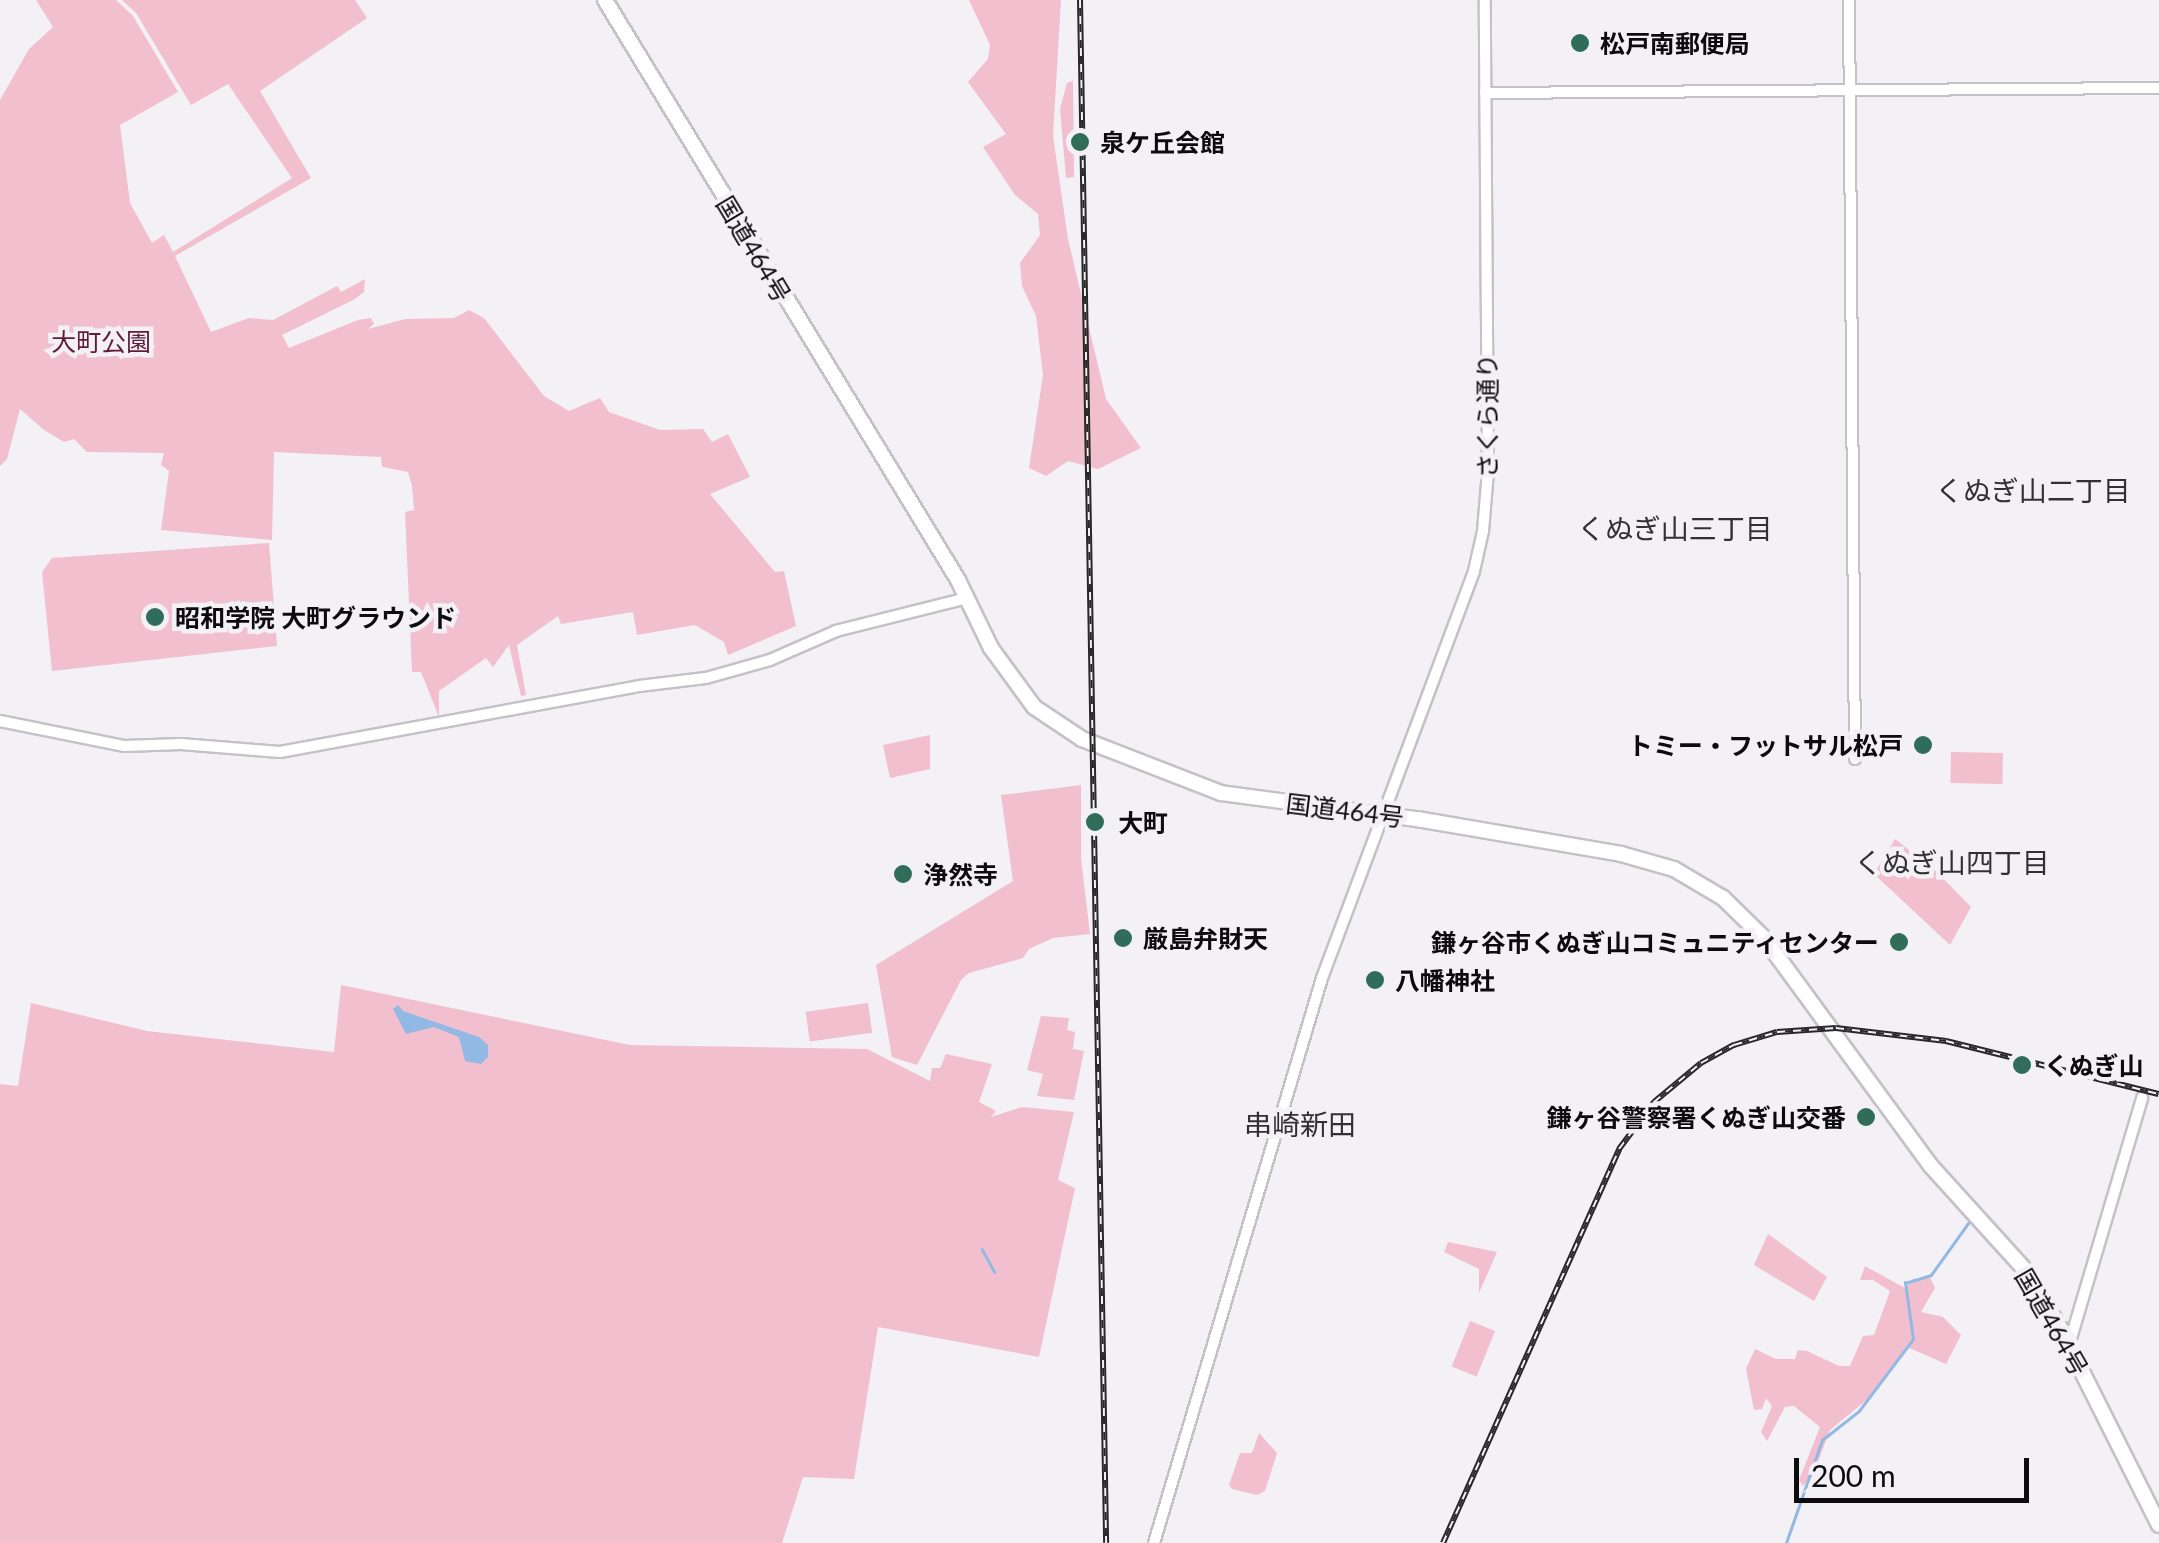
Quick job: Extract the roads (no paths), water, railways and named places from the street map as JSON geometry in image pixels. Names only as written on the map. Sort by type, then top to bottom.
[{"type":"highway","name":"国道464号","points":[[605,0],[967,598],[991,648],[1022,694],[1044,716],[1082,739],[1221,793],[1383,814],[1643,859],[1674,869],[1723,898],[1764,938],[1930,1165],[2027,1272],[2069,1346],[2159,1525]]},
{"type":"street","name":"さくら通り","points":[[1154,1543],[1318,990],[1474,571],[1483,531],[1488,435],[1485,0]]},
{"type":"street","points":[[1849,0],[1856,759]]},
{"type":"street","points":[[1485,93],[2159,88]]},
{"type":"street","points":[[0,721],[124,746],[181,744],[249,753],[280,752],[639,686],[706,678],[770,660],[836,632],[967,598]]},
{"type":"street","points":[[2069,1346],[2142,1098]]},
{"type":"water","points":[[398,1005],[403,1011],[479,1037],[488,1045],[488,1057],[481,1064],[465,1061],[459,1037],[434,1027],[406,1034],[393,1009]]},
{"type":"waterway","points":[[1786,1543],[1822,1440],[1859,1411],[1913,1339],[1905,1283],[1931,1275],[1969,1222]]},
{"type":"waterway","points":[[982,1249],[995,1272]]},
{"type":"railway","points":[[1080,0],[1106,1543]]},
{"type":"railway","points":[[1443,1543],[1619,1149],[1654,1102],[1701,1063],[1734,1045],[1777,1032],[1836,1028],[1946,1041],[2159,1094]]},
{"type":"place","name":"松戸南郵便局","points":[[1580,43]]},
{"type":"place","name":"泉ケ丘会館","points":[[1080,142]]},
{"type":"place","name":"昭和学院 大町グラウンド","points":[[155,617]]},
{"type":"place","name":"トミー・フットサル松戸","points":[[1923,745]]},
{"type":"place","name":"大町","points":[[1095,822]]},
{"type":"place","name":"浄然寺","points":[[903,874]]},
{"type":"place","name":"厳島弁財天","points":[[1123,938]]},
{"type":"place","name":"鎌ヶ谷市くぬぎ山コミュニティセンター","points":[[1899,942]]},
{"type":"place","name":"八幡神社","points":[[1375,980]]},
{"type":"place","name":"くぬぎ山","points":[[2022,1065]]},
{"type":"place","name":"鎌ヶ谷警察署くぬぎ山交番","points":[[1866,1117]]},
{"type":"district","name":"くぬぎ山二丁目","points":[[2033,490]]},
{"type":"district","name":"くぬぎ山三丁目","points":[[1675,528]]},
{"type":"district","name":"くぬぎ山四丁目","points":[[1952,862]]},
{"type":"district","name":"串崎新田","points":[[1300,1124]]},
{"type":"park label","name":"大町公園","points":[[101,341]]}]
